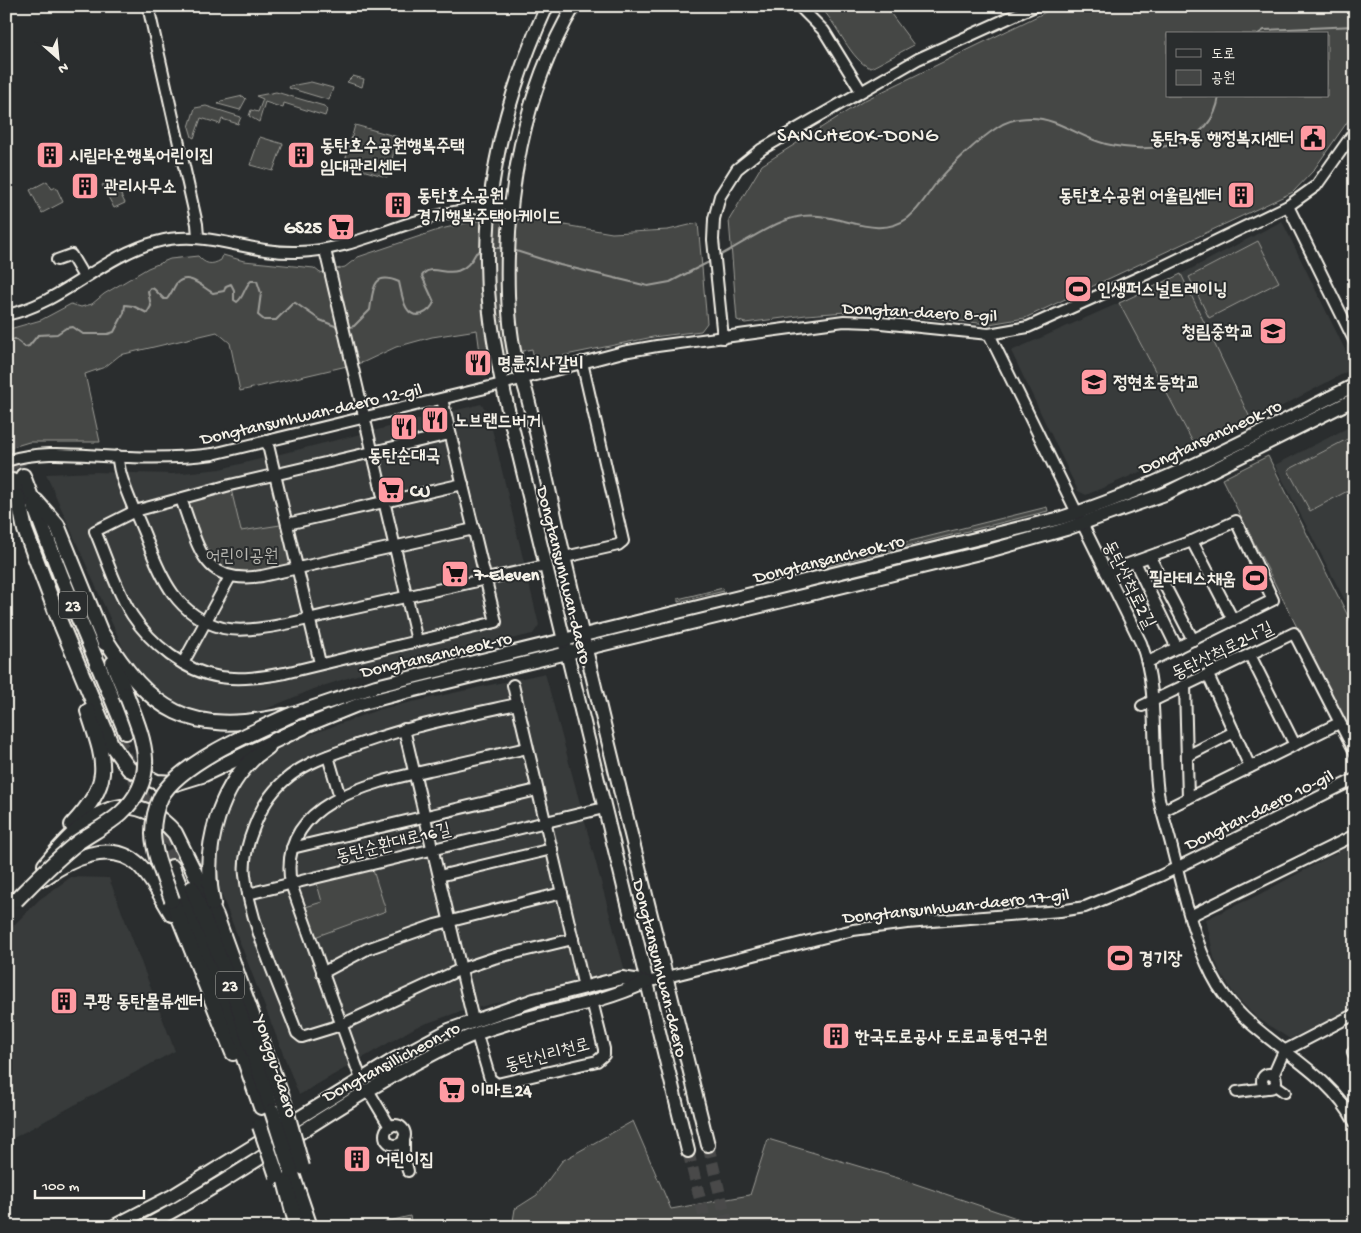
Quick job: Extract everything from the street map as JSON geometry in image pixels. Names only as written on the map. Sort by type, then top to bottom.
[{"type":"highway","name":"23","points":[[17,479],[121,733]]},
{"type":"highway","points":[[24,496],[25,530],[58,617],[111,744],[129,769],[142,777],[166,784],[190,780],[304,727]]},
{"type":"highway","points":[[16,900],[55,861],[120,814],[140,786],[146,759],[144,744],[126,694],[56,525],[24,496]]},
{"type":"highway","points":[[16,900],[64,835],[91,804],[101,786],[103,764],[97,738],[58,617]]},
{"type":"highway","points":[[102,634],[122,666],[137,685],[152,699],[172,711],[198,719],[226,723],[254,721],[293,714]]},
{"type":"highway","points":[[264,1115],[172,900],[154,844],[154,821],[162,797],[174,781],[191,768],[256,731],[293,714]]},
{"type":"highway","points":[[216,916],[211,895],[210,859],[211,839],[219,812],[230,790],[250,764],[265,750],[304,727]]},
{"type":"highway","points":[[16,900],[79,827],[111,809],[141,808],[156,816],[175,833],[216,916],[284,1103],[288,1172],[299,1217]]},
{"type":"highway","points":[[16,900],[57,868],[78,858],[92,854],[114,854],[138,864],[148,875],[190,945]]},
{"type":"highway","name":"Yonggu-daero","points":[[176,865],[232,991],[264,1115],[288,1172],[299,1217],[310,1227]]},
{"type":"main road","name":"Dongtansunhwan-daero","points":[[547,6],[532,38],[513,91],[496,155],[488,233],[490,313],[497,363],[688,1151]]},
{"type":"main road","name":"Dongtansunhwan-daero","points":[[574,6],[559,32],[533,100],[520,153],[508,232],[508,298],[516,358],[532,416],[584,642],[708,1145]]},
{"type":"main road","name":"Dongtansancheok-ro","points":[[304,727],[377,700],[584,642],[992,550],[1079,518],[1188,469],[1355,385]]},
{"type":"main road","name":"Dongtansancheok-ro","points":[[1079,518],[1165,494],[1355,399]]},
{"type":"main road","points":[[510,418],[512,414],[527,410],[532,416]]},
{"type":"main road","points":[[553,597],[562,602],[574,597]]},
{"type":"main road","name":"Dongtansancheok-ro","points":[[293,714],[376,686],[565,647]]},
{"type":"main road","points":[[473,1020],[534,1000],[622,978],[647,982]]},
{"type":"main road","name":"Dongtansillicheon-ro","points":[[112,1227],[172,1196],[364,1085],[460,1040],[625,992],[647,982]]},
{"type":"main road","name":"Dongtansillicheon-ro","points":[[144,1227],[364,1085],[426,1042],[473,1020]]},
{"type":"street","points":[[148,6],[197,224],[198,236]]},
{"type":"street","points":[[799,6],[824,31],[861,91]]},
{"type":"street","points":[[723,338],[714,240],[716,208],[727,182],[737,169],[762,149],[925,55],[1035,6]]},
{"type":"street","name":"Dongtan-daero 8-gil","points":[[582,362],[657,346],[844,321],[989,334],[1022,328],[1041,322],[1288,206],[1316,186],[1355,131]]},
{"type":"street","points":[[6,315],[33,306],[140,247],[169,239],[198,236],[263,251],[297,252],[325,250],[358,242],[431,218],[490,205],[512,204]]},
{"type":"street","points":[[1288,206],[1355,342]]},
{"type":"street","points":[[325,250],[417,641]]},
{"type":"street","points":[[56,260],[71,255],[84,277]]},
{"type":"street","name":"동탄산척로2길","points":[[989,334],[1148,662],[1152,681],[1147,704],[1158,794],[1190,916],[1208,967],[1226,997],[1254,1028],[1332,1088],[1346,1106],[1355,1123]]},
{"type":"street","points":[[564,557],[618,545],[624,541],[582,362]]},
{"type":"street","name":"Dongtansunhwan-daero 12-gil","points":[[6,461],[35,454],[195,456],[364,418],[582,362]]},
{"type":"street","points":[[442,399],[496,622],[320,663],[285,674],[240,678],[219,677],[200,672],[183,663],[164,649],[132,614],[96,531],[135,511],[275,475],[450,434]]},
{"type":"street","points":[[267,441],[320,663]]},
{"type":"street","points":[[118,456],[118,465],[135,511],[157,567],[170,593],[186,608],[206,621],[223,628],[244,630],[309,618],[545,566]]},
{"type":"street","points":[[287,524],[462,484]]},
{"type":"street","points":[[181,499],[206,561],[214,570],[230,577],[244,578],[297,568],[474,529]]},
{"type":"street","points":[[1106,572],[1192,541],[1236,521],[1273,600],[1148,662]]},
{"type":"street","points":[[1192,541],[1233,620]]},
{"type":"street","points":[[1150,556],[1193,640]]},
{"type":"street","points":[[1135,562],[1177,648]]},
{"type":"street","points":[[183,663],[230,577]]},
{"type":"street","name":"동탄산척로2나길","points":[[1147,704],[1294,633],[1355,752]]},
{"type":"street","points":[[1250,655],[1295,745]]},
{"type":"street","points":[[1208,675],[1250,767]]},
{"type":"street","points":[[513,685],[584,988]]},
{"type":"street","points":[[1184,686],[1188,798]]},
{"type":"street","points":[[517,704],[404,729],[328,756],[297,771],[272,792],[263,805],[247,849],[244,874],[248,894],[256,923],[297,1033],[302,1037],[341,1025],[461,969],[494,958],[573,939]]},
{"type":"street","points":[[1162,811],[1339,723]]},
{"type":"street","points":[[404,729],[473,1020]]},
{"type":"street","points":[[1187,756],[1234,732]]},
{"type":"street","points":[[390,1127],[364,1085],[322,973],[291,884],[289,866],[292,848],[298,834],[314,814],[340,797],[376,783],[414,773],[527,748]]},
{"type":"street","points":[[328,756],[340,797]]},
{"type":"street","name":"Dongtan-daero 10-gil","points":[[1177,868],[1355,779]]},
{"type":"street","points":[[292,848],[537,790]]},
{"type":"street","name":"동탄순환대로16길","points":[[248,894],[604,808]]},
{"type":"street","points":[[1190,916],[1355,835]]},
{"type":"street","points":[[439,876],[552,850]]},
{"type":"street","name":"Dongtansunhwan-daero 17-gil","points":[[647,982],[853,930],[907,923],[1060,912],[1111,898],[1177,868]]},
{"type":"street","points":[[322,973],[368,949],[450,921],[562,893]]},
{"type":"street","name":"동탄신리천로","points":[[477,1035],[490,1079],[497,1084],[597,1061],[604,1055],[604,1049],[592,1001]]},
{"type":"street","points":[[1238,1092],[1269,1082],[1284,1051],[1355,1014]]},
{"type":"street","points":[[1355,1050],[1353,1052],[1355,1056]]},
{"type":"street","points":[[1269,1082],[1285,1092]]},
{"type":"street","points":[[404,1156],[394,1145],[388,1143],[385,1138],[386,1131],[390,1127],[399,1126],[404,1131],[404,1156],[408,1170]]},
{"type":"street","points":[[394,1145],[400,1143],[404,1138]]},
{"type":"shaded area","name":"청림중학교","points":[[1282,221],[1354,368],[1252,422],[1181,274]]},
{"type":"shaded area","name":"정현초등학교","points":[[1119,303],[1196,448],[1086,495],[1078,491],[1011,351]]},
{"type":"shaded area","points":[[481,404],[488,412],[539,625],[533,634],[363,673],[314,689],[259,712],[241,716],[209,714],[179,707],[146,686],[130,664],[46,474],[96,472],[173,474],[220,469]]},
{"type":"shaded area","points":[[1355,424],[1355,620],[1275,465]]},
{"type":"shaded area","points":[[545,673],[626,975],[532,994],[456,1013],[416,1027],[299,1095],[218,886],[215,842],[218,821],[255,761],[298,739],[380,709]]},
{"type":"shaded area","points":[[1355,843],[1355,1007],[1290,1039],[1257,1018],[1236,997],[1221,974],[1214,958],[1206,919],[1258,895]]},
{"type":"shaded area","name":"쿠팡 동탄물류센터","points":[[71,877],[109,878],[175,1051],[6,1142],[6,933],[40,899]]},
{"type":"green space","points":[[819,6],[885,6],[914,45],[871,68],[857,58],[826,13]]},
{"type":"green space","points":[[1058,6],[1355,6],[1355,111],[1313,171],[1293,192],[1025,318],[989,324],[859,311],[806,315],[745,323],[737,320],[729,220],[762,165],[865,100]]},
{"type":"green space","points":[[353,76],[364,79],[362,87],[347,82]]},
{"type":"green space","points":[[311,82],[333,88],[329,100],[289,88],[290,86]]},
{"type":"green space","points":[[276,92],[324,106],[327,110],[325,116],[284,103],[283,108],[265,102],[259,122],[249,116],[251,110],[258,112],[263,99],[256,96]]},
{"type":"green space","points":[[243,96],[246,99],[240,110],[218,104],[221,101]]},
{"type":"green space","points":[[206,106],[241,117],[238,124],[222,119],[220,124],[201,118],[194,138],[192,137],[189,127],[195,108]]},
{"type":"green space","points":[[355,125],[398,137],[387,177],[344,165]]},
{"type":"green space","points":[[260,137],[283,144],[273,171],[250,165]]},
{"type":"green space","points":[[113,179],[125,203],[114,208],[102,185]]},
{"type":"green space","points":[[47,181],[52,189],[56,187],[63,202],[42,213],[30,190]]},
{"type":"green space","points":[[528,219],[612,233],[668,230],[698,223],[707,323],[701,331],[653,337],[542,360],[533,354],[532,349],[481,360],[477,330],[432,337],[396,347],[364,362],[240,391],[230,343],[217,332],[120,355],[105,367],[85,374],[100,442],[29,442],[6,449],[6,330],[41,320],[71,304],[81,307],[92,304],[104,294],[148,268],[170,259],[198,256],[203,261],[211,263],[221,260],[223,255],[244,261],[314,268],[320,273],[345,267],[358,257],[441,229],[475,221]]},
{"type":"green space","points":[[1258,241],[1279,282],[1209,318],[1189,277]]},
{"type":"green space","points":[[1181,274],[1252,422],[1196,448],[1119,303]]},
{"type":"green space","points":[[1355,435],[1355,487],[1310,511],[1288,470]]},
{"type":"green space","points":[[1268,456],[1355,630],[1355,742],[1222,479]]},
{"type":"green space","name":"어린이공원","points":[[230,485],[241,531],[287,524],[297,568],[262,576],[214,570],[181,499]]},
{"type":"green space","points":[[1047,507],[1048,511],[827,566],[826,562]]},
{"type":"green space","points":[[723,588],[724,591],[678,602],[678,599]]},
{"type":"green space","points":[[372,867],[386,911],[312,938],[302,908],[322,902],[316,880]]},
{"type":"green space","points":[[633,1121],[671,1209],[750,1195],[768,1139],[901,1179],[1043,1227],[512,1227],[515,1209],[537,1195],[562,1161]]},
{"type":"green space","points":[[410,1216],[412,1227],[387,1227],[385,1222]]},
{"type":"waterway","points":[[1261,32],[1264,30],[1355,26]]},
{"type":"waterway","points":[[719,256],[768,228],[797,217],[811,215],[868,226],[882,227],[895,225],[908,218],[919,207],[934,186],[964,154],[990,132],[1018,119],[1027,118],[1050,121],[1106,144],[1123,147],[1159,147],[1176,144],[1192,137],[1204,127],[1214,114],[1218,98]]},
{"type":"waterway","points":[[494,248],[504,248]]},
{"type":"waterway","points":[[347,328],[354,326],[370,310],[373,290],[376,284],[384,279],[399,282],[405,305],[411,313],[416,315],[427,312],[434,302],[422,276],[426,271],[453,272],[461,270],[469,264],[476,253],[482,250]]},
{"type":"waterway","points":[[513,250],[560,265],[648,286],[670,282],[711,261]]},
{"type":"waterway","points":[[6,343],[15,339],[25,347],[29,346],[38,335],[57,334],[66,328],[73,327],[83,334],[108,334],[114,332],[124,313],[125,305],[133,306],[147,313],[151,306],[148,291],[150,288],[154,289],[164,299],[167,299],[176,284],[185,279],[195,281],[213,293],[224,291],[226,286],[231,284],[234,290],[234,300],[237,302],[249,283],[257,281],[261,293],[258,315],[264,320],[276,320],[294,302],[320,320],[340,328]]},
{"type":"tunnel","points":[[6,435],[23,476]]},
{"type":"tunnel","points":[[6,468],[12,481]]},
{"type":"tunnel","points":[[117,735],[172,867]]},
{"type":"tunnel","points":[[167,831],[181,862]]},
{"type":"tunnel","points":[[708,1145],[728,1227]]},
{"type":"tunnel","points":[[688,1151],[707,1227]]},
{"type":"place","name":"동탄7동 행정복지센터","points":[[1313,138]]},
{"type":"place","name":"시립라온행복어린이집","points":[[50,155]]},
{"type":"place","name":"동탄호수공원행복주택 임대관리센터","points":[[301,155]]},
{"type":"place","name":"관리사무소","points":[[85,186]]},
{"type":"place","name":"동탄호수공원 어울림센터","points":[[1241,195]]},
{"type":"place","name":"동탄호수공원 경기행복주택아케이드","points":[[398,205]]},
{"type":"place","name":"GS25","points":[[341,227]]},
{"type":"place","name":"인생퍼스널트레이닝","points":[[1078,289]]},
{"type":"place","name":"청림중학교","points":[[1273,331]]},
{"type":"place","name":"명륜진사갈비","points":[[478,363]]},
{"type":"place","name":"정현초등학교","points":[[1094,382]]},
{"type":"place","name":"노브랜드버거","points":[[435,420]]},
{"type":"place","name":"동탄순대국","points":[[404,427]]},
{"type":"place","name":"CU","points":[[391,490]]},
{"type":"place","name":"7-Eleven","points":[[455,574]]},
{"type":"place","name":"필라테스채움","points":[[1255,578]]},
{"type":"place","name":"경기장","points":[[1120,958]]},
{"type":"place","name":"쿠팡 동탄물류센터","points":[[64,1001]]},
{"type":"place","name":"한국도로공사 도로교통연구원","points":[[836,1036]]},
{"type":"place","name":"이마트24","points":[[452,1090]]},
{"type":"place","name":"어린이집","points":[[357,1159]]},
{"type":"district","name":"SANCHEOK-DONG","points":[[858,134]]}]
